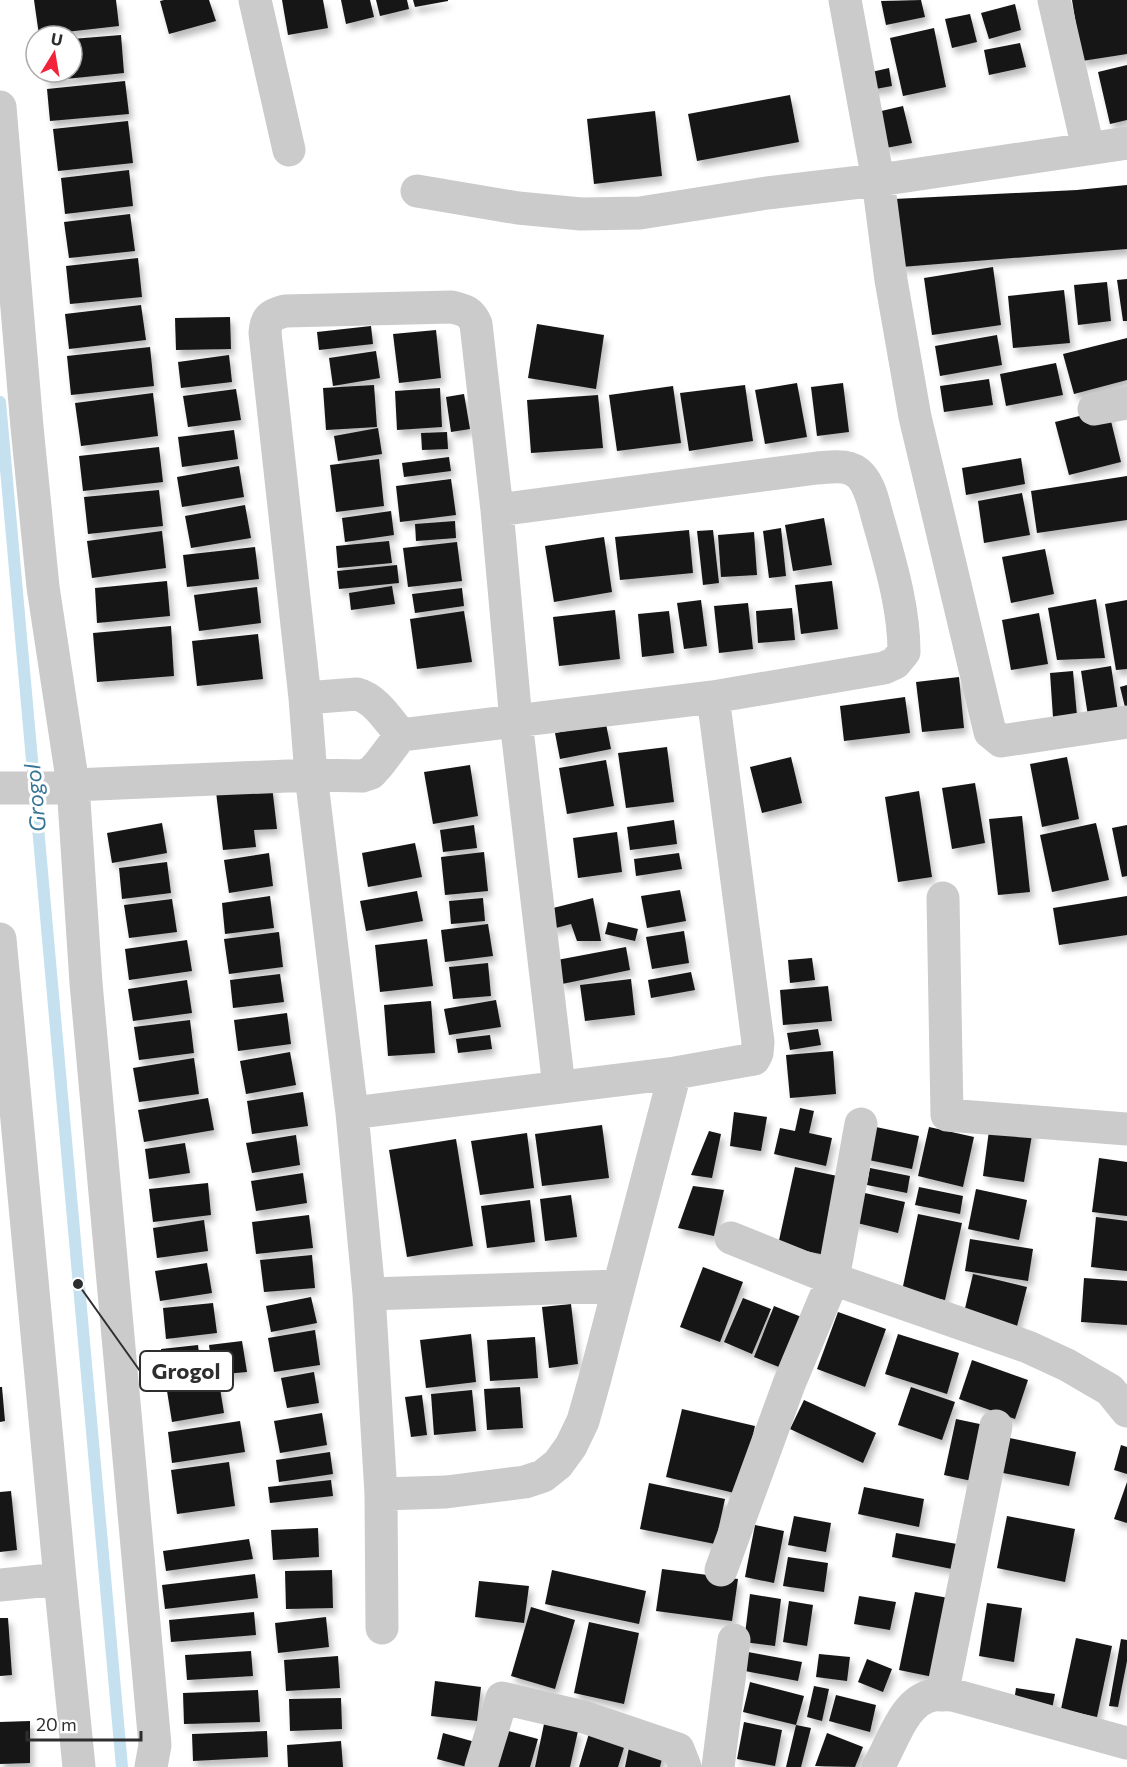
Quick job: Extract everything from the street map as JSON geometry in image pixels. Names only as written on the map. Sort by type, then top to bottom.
[{"type":"street","points":[[255,0],[289,150]]},
{"type":"street","points":[[845,0],[878,180],[891,280],[915,417],[990,732],[1001,741],[1127,722]]},
{"type":"street","points":[[1054,0],[1088,148]]},
{"type":"street","points":[[0,107],[27,427],[43,587],[67,786],[86,983],[155,1744],[151,1767]]},
{"type":"street","points":[[417,191],[518,208],[581,214],[639,213],[1127,142]]},
{"type":"street","points":[[382,1628],[381,1494],[369,1294],[352,1113],[311,776],[305,698],[265,333],[269,317],[285,311],[452,307],[463,309],[472,315],[478,335],[516,721],[559,1087]]},
{"type":"street","points":[[1094,409],[1127,403]]},
{"type":"street","points":[[1,788],[362,776],[371,773],[401,735],[713,697],[885,668],[895,663],[904,652],[902,620],[891,564],[870,492],[861,476],[850,468],[837,466],[496,510]]},
{"type":"street","points":[[305,698],[357,694],[365,696],[372,700],[401,735]]},
{"type":"street","points":[[352,1113],[675,1073],[754,1059],[758,1042],[713,697]]},
{"type":"street","points":[[944,898],[947,1115],[1127,1129]]},
{"type":"street","points":[[0,939],[79,1767]]},
{"type":"street","points":[[381,1494],[446,1492],[525,1482],[543,1476],[558,1464],[571,1446],[583,1421],[675,1073]]},
{"type":"street","points":[[721,1570],[789,1384],[833,1279],[861,1124]]},
{"type":"street","points":[[731,1238],[833,1279],[1028,1347],[1067,1365],[1110,1390],[1127,1411]]},
{"type":"street","points":[[369,1294],[618,1286]]},
{"type":"street","points":[[942,1695],[996,1426]]},
{"type":"street","points":[[0,1585],[60,1579]]},
{"type":"street","points":[[718,1767],[734,1640]]},
{"type":"street","points":[[878,1767],[905,1716],[917,1702],[933,1695],[953,1695],[1127,1743]]},
{"type":"street","points":[[481,1767],[502,1698],[584,1717],[678,1749],[685,1767]]},
{"type":"building","points":[[34,0],[116,0],[119,26],[84,30],[84,24],[37,24]]},
{"type":"building","points":[[209,0],[216,21],[169,34],[160,1]]},
{"type":"building","points":[[282,0],[323,0],[328,28],[288,35]]},
{"type":"building","points":[[341,0],[370,0],[374,17],[346,24]]},
{"type":"building","points":[[376,0],[407,0],[409,9],[380,16]]},
{"type":"building","points":[[413,0],[448,0],[448,1],[415,7]]},
{"type":"building","points":[[921,0],[925,17],[886,25],[881,1]]},
{"type":"building","points":[[1072,0],[1127,0],[1127,54],[1082,61]]},
{"type":"building","points":[[1015,4],[1021,30],[989,39],[981,13]]},
{"type":"building","points":[[970,14],[977,42],[952,48],[945,19]]},
{"type":"building","points":[[934,28],[946,87],[903,96],[890,38]]},
{"type":"building","points":[[121,35],[124,73],[84,77],[84,38]]},
{"type":"building","points":[[1020,43],[1026,67],[989,75],[984,50]]},
{"type":"building","points":[[1127,65],[1127,120],[1110,124],[1098,72]]},
{"type":"building","points":[[889,68],[892,86],[870,90],[867,73]]},
{"type":"building","points":[[125,81],[129,114],[50,121],[47,89]]},
{"type":"building","points":[[790,95],[799,142],[697,161],[688,114]]},
{"type":"building","points":[[903,106],[912,143],[886,148],[877,112]]},
{"type":"building","points":[[655,111],[662,176],[594,184],[587,119]]},
{"type":"building","points":[[128,121],[133,163],[58,171],[53,129]]},
{"type":"building","points":[[129,170],[133,206],[65,214],[61,178]]},
{"type":"building","points":[[1127,185],[1127,249],[901,267],[894,199],[1077,190]]},
{"type":"building","points":[[130,214],[135,251],[69,258],[64,222]]},
{"type":"building","points":[[138,258],[142,297],[70,304],[66,266]]},
{"type":"building","points":[[993,267],[1001,325],[932,335],[924,278]]},
{"type":"building","points":[[1127,279],[1127,321],[1123,321],[1117,280]]},
{"type":"building","points":[[1107,282],[1111,321],[1078,325],[1074,285]]},
{"type":"building","points":[[1064,290],[1070,343],[1013,348],[1008,296]]},
{"type":"building","points":[[141,305],[146,340],[69,349],[65,314]]},
{"type":"building","points":[[230,317],[231,349],[176,350],[175,318]]},
{"type":"building","points":[[537,324],[604,335],[596,389],[528,378]]},
{"type":"building","points":[[371,326],[373,344],[319,350],[317,332]]},
{"type":"building","points":[[436,330],[441,378],[399,383],[393,334]]},
{"type":"building","points":[[997,335],[1002,365],[940,376],[935,346]]},
{"type":"building","points":[[1127,338],[1127,380],[1074,394],[1063,354]]},
{"type":"building","points":[[150,347],[154,386],[71,395],[67,356]]},
{"type":"building","points":[[376,351],[380,378],[333,386],[329,358]]},
{"type":"building","points":[[229,355],[232,382],[181,388],[178,362]]},
{"type":"building","points":[[1056,363],[1063,395],[1006,406],[1000,374]]},
{"type":"building","points":[[989,379],[993,405],[944,412],[940,386]]},
{"type":"building","points":[[797,383],[807,437],[765,444],[755,390]]},
{"type":"building","points":[[843,383],[849,432],[817,436],[811,387]]},
{"type":"building","points":[[374,385],[377,427],[326,430],[323,388]]},
{"type":"building","points":[[745,385],[753,441],[689,451],[680,393]]},
{"type":"building","points":[[673,386],[681,443],[617,451],[609,395]]},
{"type":"building","points":[[440,388],[442,427],[397,430],[395,391]]},
{"type":"building","points":[[236,389],[241,420],[188,427],[183,396]]},
{"type":"building","points":[[153,393],[158,436],[81,446],[75,403]]},
{"type":"building","points":[[464,394],[470,429],[451,432],[446,397]]},
{"type":"building","points":[[598,395],[603,448],[531,453],[527,400]]},
{"type":"building","points":[[1108,409],[1121,462],[1069,475],[1055,422]]},
{"type":"building","points":[[378,428],[382,454],[338,461],[334,436]]},
{"type":"building","points":[[234,430],[238,459],[182,467],[178,437]]},
{"type":"building","points":[[447,432],[448,449],[422,450],[421,433]]},
{"type":"building","points":[[159,447],[163,482],[83,491],[79,456]]},
{"type":"building","points":[[449,457],[451,471],[404,477],[402,463]]},
{"type":"building","points":[[1021,458],[1025,484],[966,495],[962,468]]},
{"type":"building","points":[[379,459],[384,506],[336,512],[330,465]]},
{"type":"building","points":[[239,466],[244,497],[182,507],[177,477]]},
{"type":"building","points":[[1127,476],[1127,520],[1037,533],[1031,491]]},
{"type":"building","points":[[451,479],[456,515],[400,522],[396,486]]},
{"type":"building","points":[[159,490],[163,526],[88,534],[84,497]]},
{"type":"building","points":[[1022,493],[1030,535],[984,543],[978,501]]},
{"type":"building","points":[[245,505],[251,538],[191,548],[185,516]]},
{"type":"building","points":[[391,511],[394,535],[345,542],[342,518]]},
{"type":"building","points":[[824,518],[832,565],[793,571],[785,525]]},
{"type":"building","points":[[455,521],[456,538],[416,541],[415,524]]},
{"type":"building","points":[[781,528],[786,576],[769,578],[763,531]]},
{"type":"building","points":[[689,530],[693,573],[620,580],[615,537]]},
{"type":"building","points":[[713,530],[719,583],[703,585],[697,531]]},
{"type":"building","points":[[162,531],[166,568],[92,578],[87,541]]},
{"type":"building","points":[[754,532],[757,575],[721,577],[718,535]]},
{"type":"building","points":[[604,537],[612,592],[554,602],[545,546]]},
{"type":"building","points":[[389,541],[392,563],[338,568],[336,546]]},
{"type":"building","points":[[457,542],[462,581],[408,587],[403,548]]},
{"type":"building","points":[[255,547],[259,579],[187,587],[183,555]]},
{"type":"building","points":[[1045,549],[1054,594],[1011,603],[1002,557]]},
{"type":"building","points":[[397,565],[399,583],[339,589],[337,571]]},
{"type":"building","points":[[167,581],[170,616],[97,623],[95,588]]},
{"type":"building","points":[[832,581],[838,629],[801,634],[795,585]]},
{"type":"building","points":[[392,586],[395,604],[351,610],[349,593]]},
{"type":"building","points":[[257,587],[261,623],[199,631],[194,595]]},
{"type":"building","points":[[462,588],[464,606],[415,613],[412,594]]},
{"type":"building","points":[[1096,599],[1105,658],[1057,660],[1048,608]]},
{"type":"building","points":[[701,600],[707,646],[684,649],[677,603]]},
{"type":"building","points":[[1127,600],[1127,669],[1116,670],[1105,604]]},
{"type":"building","points":[[748,603],[753,649],[719,653],[714,606]]},
{"type":"building","points":[[792,608],[795,640],[758,643],[756,611]]},
{"type":"building","points":[[615,610],[620,659],[559,666],[553,617]]},
{"type":"building","points":[[464,611],[472,662],[417,669],[410,619]]},
{"type":"building","points":[[669,611],[674,653],[642,657],[638,614]]},
{"type":"building","points":[[1039,613],[1048,664],[1011,670],[1002,620]]},
{"type":"building","points":[[171,626],[174,676],[97,682],[93,633]]},
{"type":"building","points":[[258,634],[263,679],[197,686],[192,641]]},
{"type":"building","points":[[1111,666],[1118,712],[1088,716],[1081,671]]},
{"type":"building","points":[[1073,671],[1077,716],[1053,717],[1050,673]]},
{"type":"building","points":[[959,677],[964,728],[922,732],[916,682]]},
{"type":"building","points":[[1127,685],[1127,711],[1126,711],[1120,687]]},
{"type":"building","points":[[905,697],[910,733],[844,741],[840,706]]},
{"type":"building","points":[[606,724],[611,749],[560,759],[555,733]]},
{"type":"building","points":[[667,747],[674,802],[626,808],[618,753]]},
{"type":"building","points":[[791,757],[802,803],[762,813],[750,767]]},
{"type":"building","points":[[1067,757],[1079,819],[1042,827],[1030,764]]},
{"type":"building","points":[[606,760],[614,806],[567,814],[559,768]]},
{"type":"building","points":[[470,765],[478,816],[433,824],[424,772]]},
{"type":"building","points":[[975,783],[985,843],[952,849],[942,788]]},
{"type":"building","points":[[272,786],[277,829],[254,830],[256,847],[223,850],[216,792]]},
{"type":"building","points":[[919,791],[932,877],[898,882],[885,797]]},
{"type":"building","points":[[1022,816],[1030,892],[998,895],[989,819]]},
{"type":"building","points":[[674,820],[677,844],[630,850],[627,827]]},
{"type":"building","points":[[162,823],[167,853],[112,863],[107,833]]},
{"type":"building","points":[[1096,823],[1109,880],[1052,892],[1040,835]]},
{"type":"building","points":[[474,825],[477,848],[443,852],[440,830]]},
{"type":"building","points":[[1127,825],[1127,876],[1122,877],[1112,828]]},
{"type":"building","points":[[617,832],[622,872],[578,878],[573,838]]},
{"type":"building","points":[[415,843],[422,877],[368,887],[362,853]]},
{"type":"building","points":[[484,852],[488,891],[445,895],[441,857]]},
{"type":"building","points":[[269,853],[273,886],[229,893],[224,860]]},
{"type":"building","points":[[679,853],[682,869],[636,876],[634,859]]},
{"type":"building","points":[[167,862],[171,893],[122,899],[119,868]]},
{"type":"building","points":[[680,890],[686,921],[647,928],[641,896]]},
{"type":"building","points":[[417,891],[423,921],[366,931],[360,901]]},
{"type":"building","points":[[270,896],[274,928],[225,934],[222,903]]},
{"type":"building","points":[[1127,896],[1127,935],[1059,945],[1053,908]]},
{"type":"building","points":[[483,898],[485,921],[451,924],[449,901]]},
{"type":"building","points":[[593,898],[601,941],[577,941],[571,924],[552,929],[549,909]]},
{"type":"building","points":[[172,899],[177,932],[129,938],[124,905]]},
{"type":"building","points":[[608,922],[638,929],[635,941],[605,934]]},
{"type":"building","points":[[488,924],[493,956],[445,962],[441,930]]},
{"type":"building","points":[[684,931],[689,963],[652,969],[646,937]]},
{"type":"building","points":[[279,932],[283,967],[229,974],[224,939]]},
{"type":"building","points":[[427,939],[433,986],[380,992],[375,945]]},
{"type":"building","points":[[187,940],[192,971],[129,980],[125,949]]},
{"type":"building","points":[[626,947],[630,970],[562,984],[557,960]]},
{"type":"building","points":[[812,958],[815,980],[790,983],[788,960]]},
{"type":"building","points":[[488,963],[491,996],[453,999],[449,967]]},
{"type":"building","points":[[691,972],[695,990],[651,998],[648,980]]},
{"type":"building","points":[[280,974],[284,1002],[233,1008],[230,980]]},
{"type":"building","points":[[631,979],[635,1015],[585,1021],[580,985]]},
{"type":"building","points":[[187,980],[192,1013],[133,1021],[128,989]]},
{"type":"building","points":[[828,986],[832,1021],[783,1025],[780,990]]},
{"type":"building","points":[[496,1000],[501,1027],[449,1035],[444,1009]]},
{"type":"building","points":[[431,1001],[435,1053],[388,1056],[384,1005]]},
{"type":"building","points":[[287,1013],[291,1044],[238,1051],[234,1020]]},
{"type":"building","points":[[190,1020],[194,1053],[139,1060],[134,1027]]},
{"type":"building","points":[[818,1029],[821,1045],[790,1050],[787,1033]]},
{"type":"building","points":[[490,1035],[492,1049],[458,1053],[456,1039]]},
{"type":"building","points":[[833,1051],[836,1094],[790,1098],[786,1055]]},
{"type":"building","points":[[290,1052],[296,1085],[246,1094],[240,1061]]},
{"type":"building","points":[[194,1058],[199,1094],[139,1102],[133,1068]]},
{"type":"building","points":[[303,1092],[308,1126],[252,1134],[247,1101]]},
{"type":"building","points":[[208,1098],[214,1130],[144,1142],[138,1110]]},
{"type":"building","points":[[800,1108],[814,1111],[809,1133],[832,1138],[826,1166],[774,1154],[780,1128],[795,1131]]},
{"type":"building","points":[[734,1112],[767,1117],[761,1151],[730,1146]]},
{"type":"building","points":[[990,1123],[1033,1129],[1024,1182],[983,1176]]},
{"type":"building","points":[[602,1125],[609,1178],[542,1186],[535,1134]]},
{"type":"building","points":[[871,1126],[919,1136],[912,1169],[864,1159]]},
{"type":"building","points":[[929,1127],[974,1137],[963,1187],[918,1176]]},
{"type":"building","points":[[709,1131],[721,1134],[712,1178],[691,1175]]},
{"type":"building","points":[[527,1133],[534,1188],[480,1195],[471,1141]]},
{"type":"building","points":[[296,1135],[300,1165],[252,1173],[246,1143]]},
{"type":"building","points":[[456,1139],[473,1246],[407,1257],[389,1150]]},
{"type":"building","points":[[185,1143],[190,1173],[149,1179],[145,1149]]},
{"type":"building","points":[[1099,1158],[1127,1162],[1127,1216],[1092,1212]]},
{"type":"building","points":[[795,1167],[842,1177],[825,1255],[778,1245]]},
{"type":"building","points":[[870,1168],[910,1176],[907,1193],[867,1185]]},
{"type":"building","points":[[303,1173],[307,1203],[256,1211],[251,1181]]},
{"type":"building","points":[[208,1183],[211,1215],[153,1222],[149,1189]]},
{"type":"building","points":[[693,1186],[724,1190],[714,1236],[678,1228]]},
{"type":"building","points":[[919,1187],[963,1196],[960,1214],[915,1205]]},
{"type":"building","points":[[976,1189],[1027,1200],[1019,1240],[968,1229]]},
{"type":"building","points":[[856,1191],[905,1202],[898,1233],[849,1221]]},
{"type":"building","points":[[571,1195],[577,1237],[545,1241],[540,1199]]},
{"type":"building","points":[[530,1200],[535,1242],[487,1248],[481,1206]]},
{"type":"building","points":[[918,1214],[962,1223],[945,1300],[902,1291]]},
{"type":"building","points":[[309,1215],[313,1248],[256,1254],[252,1222]]},
{"type":"building","points":[[1096,1217],[1127,1221],[1127,1271],[1091,1267]]},
{"type":"building","points":[[204,1220],[208,1251],[157,1258],[153,1228]]},
{"type":"building","points":[[970,1239],[1033,1249],[1028,1281],[965,1271]]},
{"type":"building","points":[[312,1255],[315,1288],[264,1292],[260,1260]]},
{"type":"building","points":[[207,1263],[212,1293],[160,1301],[155,1271]]},
{"type":"building","points":[[703,1267],[743,1282],[720,1342],[680,1327]]},
{"type":"building","points":[[973,1274],[1027,1287],[1016,1330],[963,1317]]},
{"type":"building","points":[[1084,1278],[1127,1281],[1127,1325],[1081,1322]]},
{"type":"building","points":[[311,1297],[317,1323],[271,1332],[266,1306]]},
{"type":"building","points":[[743,1298],[771,1309],[752,1354],[724,1342]]},
{"type":"building","points":[[213,1303],[217,1333],[166,1339],[163,1308]]},
{"type":"building","points":[[571,1304],[578,1364],[549,1368],[542,1307]]},
{"type":"building","points":[[774,1306],[809,1320],[789,1371],[754,1357]]},
{"type":"building","points":[[838,1312],[886,1329],[865,1387],[817,1369]]},
{"type":"building","points":[[315,1330],[320,1365],[274,1372],[268,1338]]},
{"type":"building","points":[[471,1334],[476,1382],[426,1388],[420,1340]]},
{"type":"building","points":[[898,1334],[959,1353],[947,1394],[885,1374]]},
{"type":"building","points":[[535,1337],[538,1378],[490,1381],[487,1340]]},
{"type":"building","points":[[242,1341],[247,1372],[213,1375],[209,1345]]},
{"type":"building","points":[[198,1345],[202,1377],[164,1381],[161,1349]]},
{"type":"building","points":[[972,1360],[1028,1380],[1015,1419],[959,1399]]},
{"type":"building","points":[[314,1372],[319,1403],[287,1408],[281,1378]]},
{"type":"building","points":[[219,1382],[224,1413],[172,1422],[167,1391]]},
{"type":"building","points":[[0,1387],[2,1387],[5,1421],[0,1422]]},
{"type":"building","points":[[520,1387],[523,1428],[487,1430],[484,1389]]},
{"type":"building","points":[[911,1387],[955,1402],[942,1440],[898,1425]]},
{"type":"building","points":[[472,1390],[476,1431],[434,1435],[431,1394]]},
{"type":"building","points":[[422,1395],[427,1435],[411,1437],[405,1397]]},
{"type":"building","points":[[804,1400],[876,1433],[863,1463],[790,1429]]},
{"type":"building","points":[[682,1409],[755,1426],[739,1494],[666,1477]]},
{"type":"building","points":[[322,1413],[327,1445],[280,1453],[274,1421]]},
{"type":"building","points":[[956,1419],[994,1427],[981,1483],[944,1475]]},
{"type":"building","points":[[240,1421],[245,1452],[172,1463],[168,1432]]},
{"type":"building","points":[[1005,1437],[1076,1452],[1069,1486],[998,1472]]},
{"type":"building","points":[[1121,1445],[1127,1447],[1127,1474],[1114,1470]]},
{"type":"building","points":[[330,1452],[333,1474],[279,1482],[276,1460]]},
{"type":"building","points":[[229,1462],[235,1506],[177,1514],[171,1470]]},
{"type":"building","points":[[331,1480],[333,1496],[270,1503],[268,1487]]},
{"type":"building","points":[[1127,1482],[1127,1523],[1114,1519]]},
{"type":"building","points":[[649,1483],[725,1499],[715,1544],[640,1529]]},
{"type":"building","points":[[864,1487],[924,1499],[919,1527],[858,1514]]},
{"type":"building","points":[[11,1491],[17,1550],[0,1552],[0,1492]]},
{"type":"building","points":[[794,1516],[831,1523],[826,1552],[788,1545]]},
{"type":"building","points":[[1007,1516],[1075,1529],[1065,1582],[997,1568]]},
{"type":"building","points":[[755,1525],[784,1531],[774,1583],[745,1577]]},
{"type":"building","points":[[318,1528],[319,1557],[273,1560],[271,1530]]},
{"type":"building","points":[[896,1533],[957,1544],[952,1569],[892,1557]]},
{"type":"building","points":[[249,1539],[253,1559],[166,1571],[163,1551]]},
{"type":"building","points":[[788,1557],[828,1563],[824,1592],[783,1586]]},
{"type":"building","points":[[662,1569],[738,1579],[732,1621],[656,1611]]},
{"type":"building","points":[[332,1570],[333,1608],[286,1609],[285,1571]]},
{"type":"building","points":[[552,1570],[646,1591],[639,1624],[545,1604]]},
{"type":"building","points":[[255,1574],[258,1598],[165,1609],[162,1585]]},
{"type":"building","points":[[479,1581],[529,1586],[524,1623],[475,1617]]},
{"type":"building","points":[[915,1592],[954,1599],[938,1678],[899,1670]]},
{"type":"building","points":[[750,1594],[781,1599],[775,1646],[744,1642]]},
{"type":"building","points":[[859,1596],[896,1602],[890,1630],[854,1624]]},
{"type":"building","points":[[789,1601],[813,1605],[807,1646],[783,1642]]},
{"type":"building","points":[[987,1603],[1022,1608],[1014,1662],[979,1656]]},
{"type":"building","points":[[531,1607],[575,1620],[555,1689],[511,1676]]},
{"type":"building","points":[[254,1612],[256,1635],[171,1642],[169,1620]]},
{"type":"building","points":[[326,1617],[329,1647],[278,1653],[275,1623]]},
{"type":"building","points":[[0,1618],[8,1618],[12,1675],[0,1676]]},
{"type":"building","points":[[589,1622],[639,1633],[624,1704],[574,1693]]},
{"type":"building","points":[[1076,1638],[1112,1646],[1097,1717],[1061,1709]]},
{"type":"building","points":[[1121,1639],[1127,1640],[1127,1661],[1118,1707],[1109,1706]]},
{"type":"building","points":[[251,1651],[253,1676],[187,1680],[185,1655]]},
{"type":"building","points":[[748,1652],[802,1662],[798,1681],[745,1671]]},
{"type":"building","points":[[819,1654],[850,1657],[847,1681],[816,1677]]},
{"type":"building","points":[[338,1656],[340,1688],[286,1691],[284,1660]]},
{"type":"building","points":[[867,1659],[892,1669],[883,1692],[858,1682]]},
{"type":"building","points":[[435,1681],[481,1687],[477,1721],[431,1716]]},
{"type":"building","points":[[750,1682],[804,1696],[796,1725],[743,1712]]},
{"type":"building","points":[[814,1686],[829,1689],[822,1721],[807,1717]]},
{"type":"building","points":[[1016,1688],[1055,1694],[1051,1714],[1013,1709]]},
{"type":"building","points":[[258,1690],[260,1722],[184,1724],[183,1693]]},
{"type":"building","points":[[836,1695],[876,1705],[870,1732],[829,1721]]},
{"type":"building","points":[[341,1698],[342,1729],[290,1731],[289,1699]]},
{"type":"building","points":[[30,1721],[30,1763],[0,1764],[0,1722]]},
{"type":"building","points":[[744,1722],[782,1730],[775,1766],[737,1759]]},
{"type":"building","points":[[544,1724],[578,1731],[570,1767],[535,1767]]},
{"type":"building","points":[[796,1725],[811,1728],[801,1767],[786,1767]]},
{"type":"building","points":[[501,1729],[538,1739],[530,1767],[491,1767]]},
{"type":"building","points":[[590,1730],[626,1741],[618,1767],[579,1767]]},
{"type":"building","points":[[267,1731],[268,1757],[193,1761],[192,1734]]},
{"type":"building","points":[[443,1733],[475,1742],[467,1767],[437,1759]]},
{"type":"building","points":[[827,1733],[863,1747],[855,1767],[815,1766]]},
{"type":"building","points":[[341,1741],[343,1767],[288,1767],[287,1745]]},
{"type":"building","points":[[630,1743],[664,1750],[660,1767],[625,1767]]},
{"type":"waterway","name":"Grogol","points":[[0,402],[122,1767]]},
{"type":"place","name":"Grogol","points":[[78,1284]]}]
